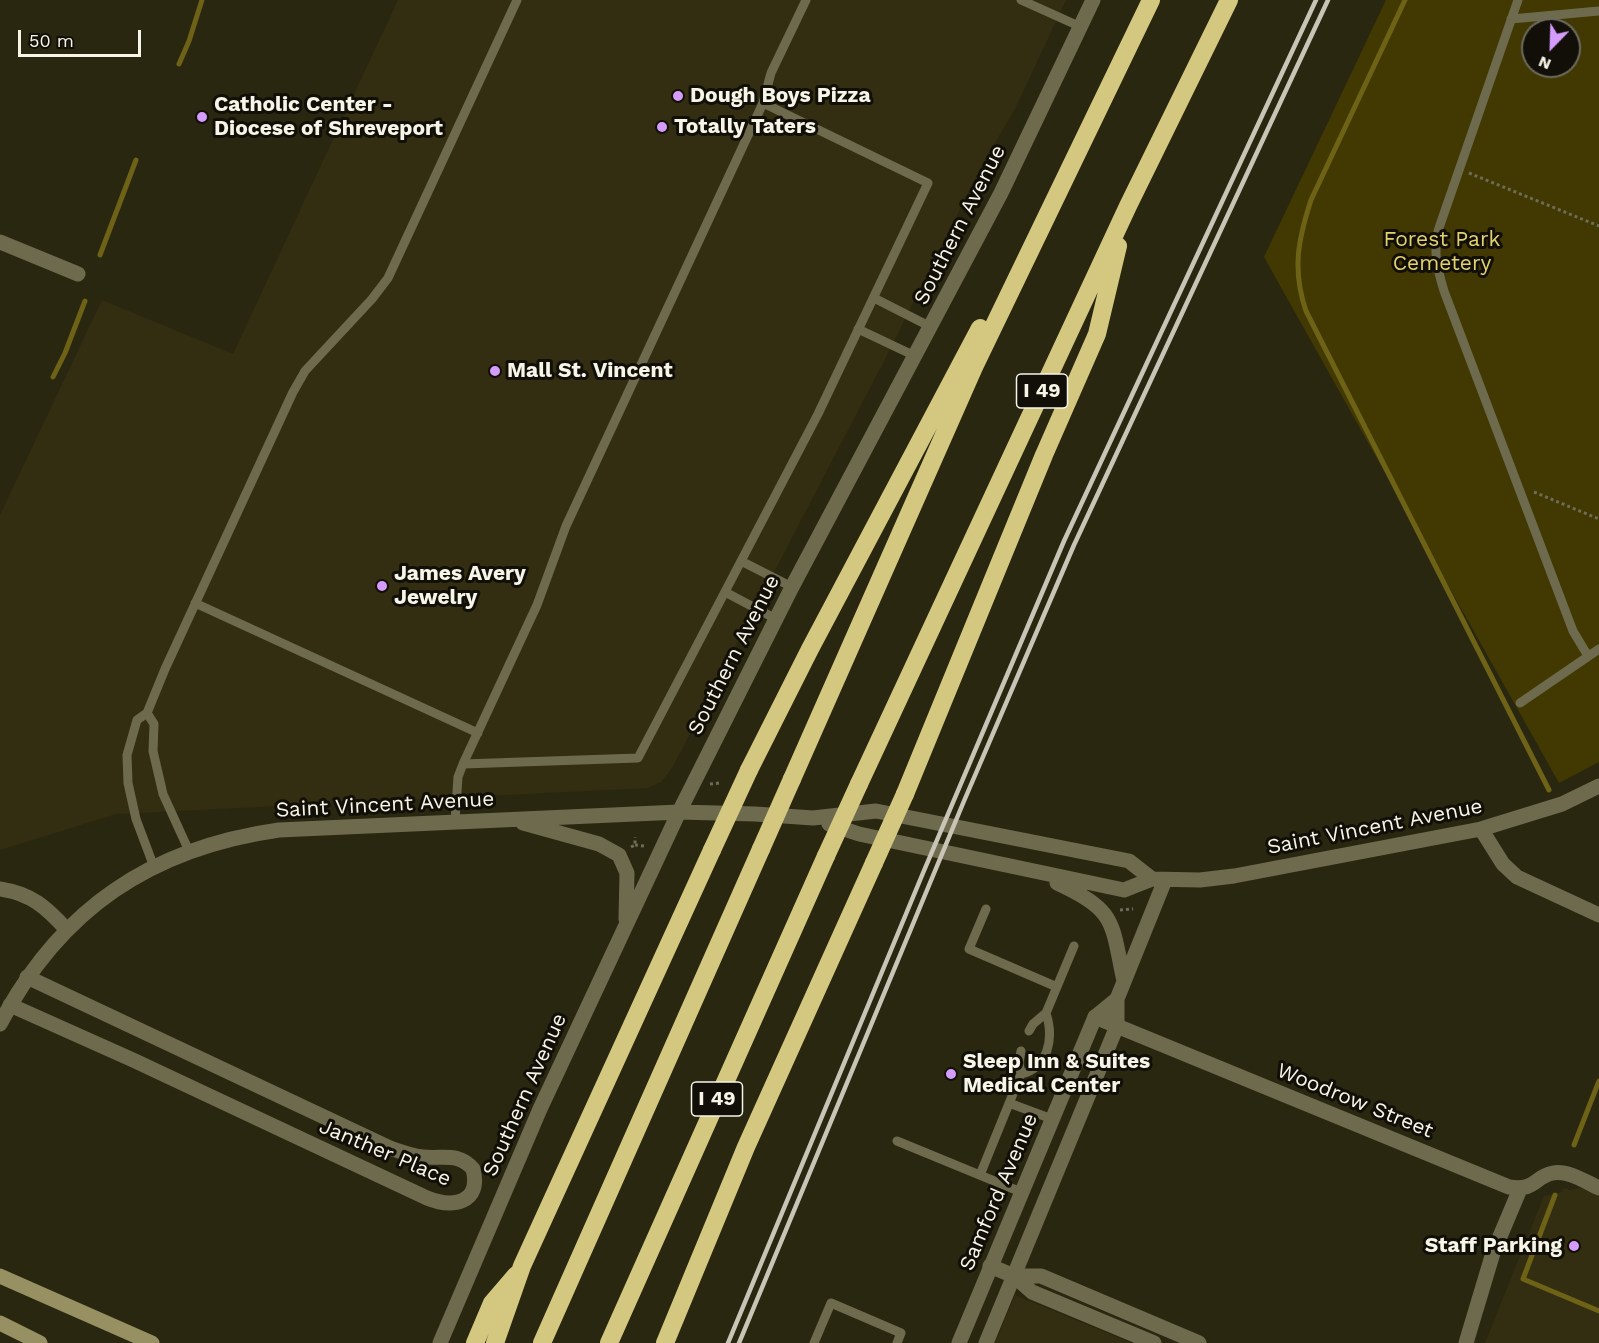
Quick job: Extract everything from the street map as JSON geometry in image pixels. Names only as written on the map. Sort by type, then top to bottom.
[{"type":"highway","name":"I 49","points":[[542,1343],[974,367],[1151,0]]},
{"type":"highway","name":"I 49","points":[[609,1343],[859,784],[1128,206],[1229,0]]},
{"type":"highway","points":[[495,1343],[522,1266],[749,770],[923,435],[1067,167],[1088,133]]},
{"type":"highway","points":[[665,1343],[746,1147],[905,794],[1044,455],[1097,334],[1128,206]]},
{"type":"highway","points":[[475,1343],[492,1303],[522,1266]]},
{"type":"main road","points":[[0,1276],[152,1343]]},
{"type":"main road","points":[[2,1328],[40,1343]]},
{"type":"street","name":"Southern Avenue","points":[[440,1343],[540,1109],[679,812],[792,587],[1001,193],[1094,0]]},
{"type":"street","points":[[0,242],[78,274]]},
{"type":"street","name":"Saint Vincent Avenue","points":[[813,818],[859,834],[1124,890],[1159,880],[1200,880],[1233,876],[1481,829],[1562,804],[1599,786]]},
{"type":"street","name":"Saint Vincent Avenue","points":[[0,1024],[27,977],[83,914],[113,891],[154,867],[189,851],[226,840],[279,830],[679,812],[813,818],[876,811],[1129,861],[1159,880]]},
{"type":"street","points":[[508,819],[593,842],[619,855],[623,860],[628,880],[625,926]]},
{"type":"street","points":[[1481,829],[1503,864],[1517,877],[1599,915]]},
{"type":"street","points":[[1033,871],[1087,898],[1104,912],[1114,932],[1124,981]]},
{"type":"street","name":"Samford Avenue","points":[[986,1343],[1117,1026],[1117,999],[1159,880]]},
{"type":"street","points":[[0,889],[43,904],[67,930]]},
{"type":"street","name":"Janther Place","points":[[10,1005],[427,1198],[444,1203],[456,1203],[466,1198],[473,1190],[475,1180],[473,1169],[459,1158],[453,1156],[420,1157],[390,1148],[27,977]]},
{"type":"street","name":"Samford Avenue","points":[[959,1343],[1095,1017],[1117,999]]},
{"type":"street","name":"Woodrow Street","points":[[1095,1017],[1509,1187],[1520,1188]]},
{"type":"street","points":[[1466,1343],[1493,1253],[1520,1188],[1529,1187],[1554,1173],[1565,1173],[1599,1188]]},
{"type":"street","points":[[1021,1192],[1045,1201]]},
{"type":"street","points":[[990,1266],[1014,1276],[1032,1292],[1154,1343]]},
{"type":"street","points":[[1014,1276],[1041,1276],[1199,1343]]},
{"type":"lane","points":[[154,867],[136,819],[128,783],[127,755],[137,720],[147,713],[195,603],[305,371],[359,314],[388,278],[517,0]]},
{"type":"lane","points":[[455,821],[458,777],[537,605],[566,526],[763,103],[771,73],[806,0]]},
{"type":"lane","points":[[1021,0],[1081,27]]},
{"type":"lane","points":[[1518,0],[1436,237],[1435,257],[1443,291],[1573,631],[1588,656]]},
{"type":"lane","points":[[1511,19],[1599,11]]},
{"type":"lane","points":[[464,764],[638,758],[818,414],[928,183],[763,103]]},
{"type":"lane","points":[[874,298],[931,327]]},
{"type":"lane","points":[[858,329],[915,356]]},
{"type":"lane","points":[[741,561],[792,587]]},
{"type":"lane","points":[[725,592],[776,619]]},
{"type":"lane","points":[[195,603],[477,733]]},
{"type":"lane","points":[[1520,703],[1599,649]]},
{"type":"lane","points":[[147,713],[154,724],[153,751],[163,794],[189,851]]},
{"type":"lane","points":[[986,909],[969,949],[1057,987]]},
{"type":"lane","points":[[1029,1031],[1033,1024],[1046,1013],[1074,946]]},
{"type":"lane","points":[[1021,1074],[1032,1071],[1042,1061],[1050,1042],[1051,1027],[1046,1013]]},
{"type":"lane","points":[[980,1175],[1021,1074],[1019,1063],[1021,1051]]},
{"type":"lane","points":[[1009,1103],[1052,1119]]},
{"type":"lane","points":[[897,1141],[1021,1192]]},
{"type":"lane","points":[[814,1343],[831,1303],[901,1333],[897,1343]]},
{"type":"path","points":[[1459,169],[1599,226]]},
{"type":"path","points":[[1519,486],[1599,519]]},
{"type":"path","points":[[713,790],[710,784],[720,783]]},
{"type":"path","points":[[635,845],[644,846]]},
{"type":"path","points":[[1115,911],[1133,909]]},
{"type":"shaded area","points":[[398,0],[1066,0],[1015,109],[984,161],[884,361],[672,768],[661,782],[647,788],[116,814],[0,850],[0,515],[102,300],[233,354]]},
{"type":"shaded area","points":[[1599,1184],[1599,1343],[1485,1343],[1544,1196],[1562,1192],[1564,1188],[1570,1190]]},
{"type":"shaded area","points":[[1015,1295],[1131,1343],[995,1343]]},
{"type":"green space","name":"Forest Park Cemetery","points":[[1386,0],[1599,0],[1599,762],[1559,783],[1264,257]]},
{"type":"waterway","points":[[179,64],[202,0]]},
{"type":"waterway","points":[[1405,0],[1311,200],[1298,255],[1299,282],[1306,311],[1549,790]]},
{"type":"waterway","points":[[100,255],[136,160]]},
{"type":"waterway","points":[[53,377],[85,301]]},
{"type":"waterway","points":[[1574,1145],[1599,1081]]},
{"type":"waterway","points":[[1555,1195],[1523,1279],[1599,1311]]},
{"type":"railway","points":[[728,1343],[1064,541],[1316,0]]},
{"type":"railway","points":[[739,1343],[964,801],[1074,545],[1328,0]]},
{"type":"place","name":"Dough Boys Pizza","points":[[678,96]]},
{"type":"place","name":"Catholic Center - Diocese of Shreveport","points":[[202,117]]},
{"type":"place","name":"Totally Taters","points":[[662,127]]},
{"type":"place","name":"Mall St. Vincent","points":[[495,371]]},
{"type":"place","name":"James Avery Jewelry","points":[[382,586]]},
{"type":"place","name":"Sleep Inn & Suites Medical Center","points":[[951,1074]]},
{"type":"place","name":"Staff Parking","points":[[1574,1246]]}]
